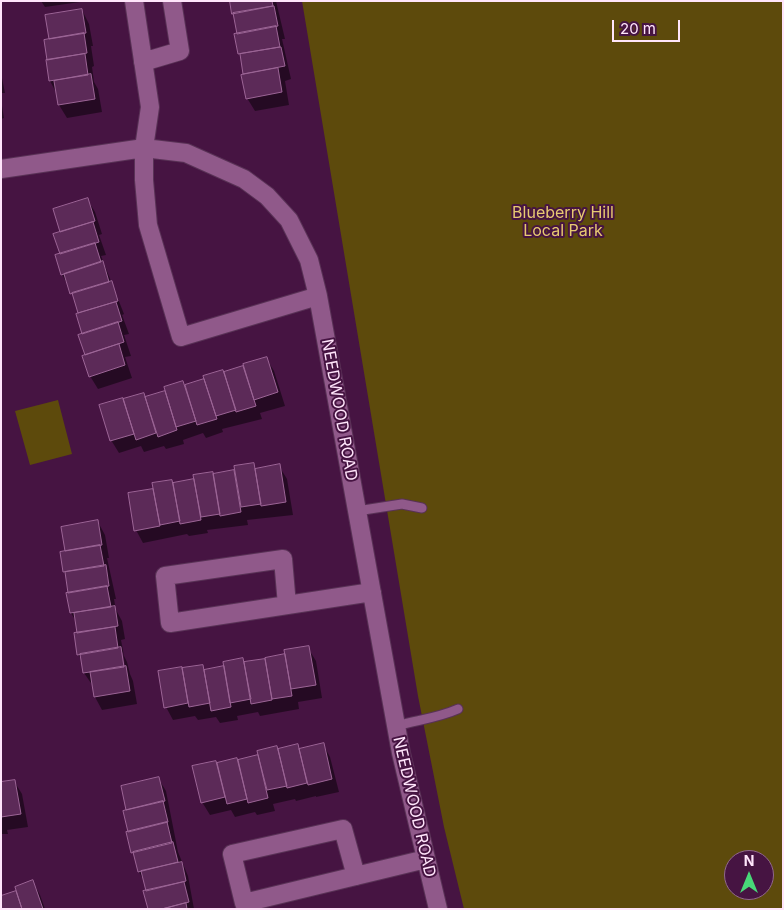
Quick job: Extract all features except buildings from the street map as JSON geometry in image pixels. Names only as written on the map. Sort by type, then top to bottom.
[{"type":"street","points":[[134,1],[150,107],[144,148],[144,180],[148,224],[181,337],[318,296]]},
{"type":"street","points":[[143,62],[180,51],[172,1]]},
{"type":"street","name":"NEEDWOOD ROAD","points":[[1,169],[144,148],[186,153],[244,179],[267,196],[289,220],[310,260],[318,296],[396,726],[438,909]]},
{"type":"street","points":[[287,605],[283,559],[165,576],[170,623],[372,592]]},
{"type":"street","points":[[356,876],[344,829],[232,854],[244,904],[426,859]]},
{"type":"lane","points":[[357,511],[402,504],[422,508]]},
{"type":"lane","points":[[396,726],[421,719],[441,717],[458,709]]},
{"type":"green space","name":"Blueberry Hill Local Park","points":[[302,1],[783,1],[783,909],[464,909],[444,827],[418,696]]},
{"type":"green space","points":[[58,400],[72,454],[30,465],[15,411]]}]
